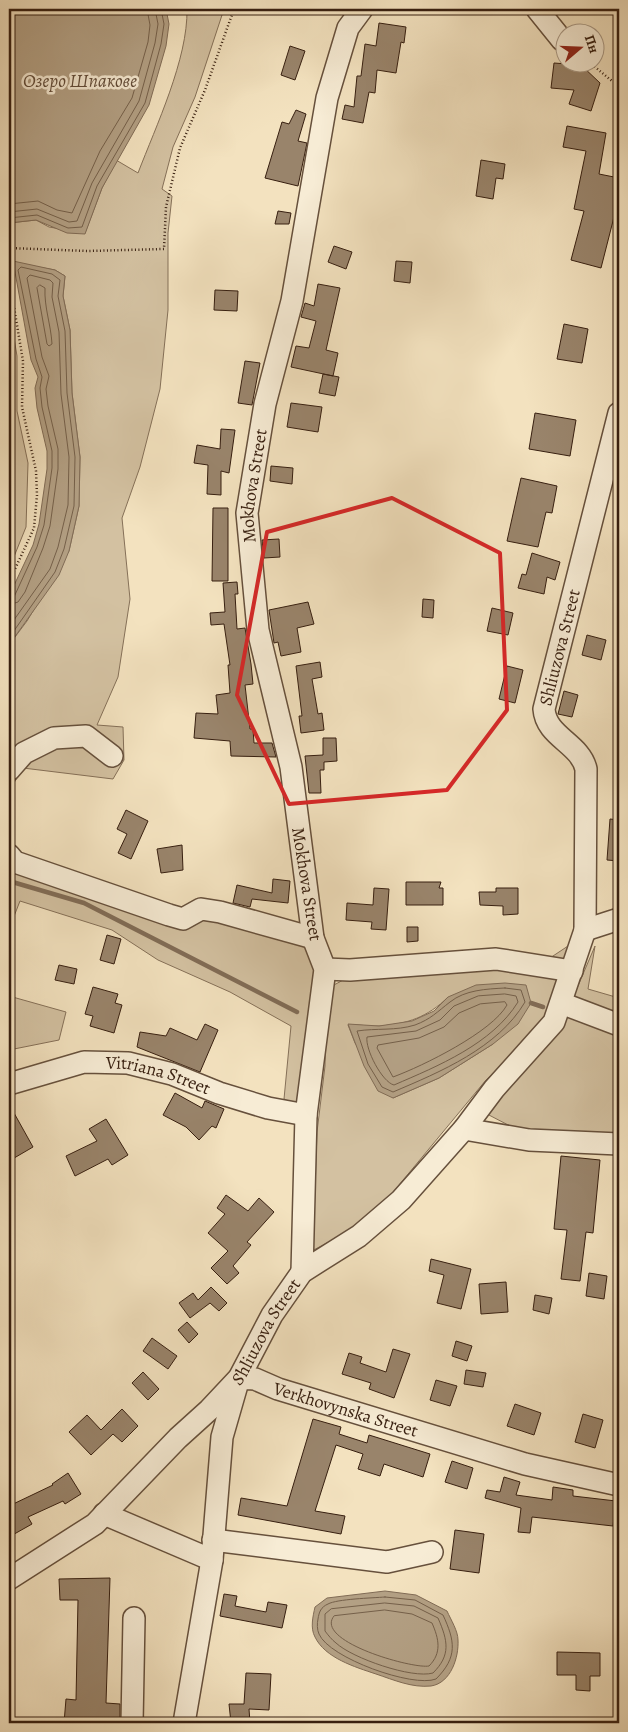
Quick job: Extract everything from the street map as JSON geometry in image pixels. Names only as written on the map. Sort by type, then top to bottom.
[{"type":"street","name":"Mokhova Street","points":[[325,969],[313,938],[291,767],[258,630],[247,513],[265,404],[292,301],[327,98],[348,28],[362,9]]},
{"type":"street","points":[[537,9],[556,33]]},
{"type":"street","name":"Shliuzova Street","points":[[9,1579],[95,1524],[239,1378],[272,1315],[302,1272],[359,1236],[402,1200],[464,1129],[494,1089],[554,1022],[585,930],[586,769],[579,754],[556,734],[544,719],[544,709],[619,413]]},
{"type":"street","points":[[9,770],[24,753],[54,738],[86,736],[112,756]]},
{"type":"street","points":[[9,856],[15,862],[183,919],[201,909],[220,912],[313,938]]},
{"type":"street","points":[[585,930],[619,919]]},
{"type":"street","points":[[302,1272],[306,1115],[325,969],[350,970],[496,959],[572,971]]},
{"type":"street","points":[[561,1003],[619,1025]]},
{"type":"street","name":"Vitriana Street","points":[[9,1084],[84,1062],[128,1063],[172,1074],[219,1093],[260,1106],[306,1115]]},
{"type":"street","points":[[464,1129],[529,1140],[619,1144]]},
{"type":"street","points":[[184,1723],[213,1550],[222,1437],[239,1378]]},
{"type":"street","name":"Verkhovynska Street","points":[[239,1378],[255,1379],[278,1389],[525,1464],[619,1485]]},
{"type":"street","points":[[104,1514],[213,1550],[387,1562],[432,1552]]},
{"type":"street","points":[[132,1723],[134,1618]]},
{"type":"path","points":[[9,248],[87,251],[164,249],[166,207],[180,148],[205,90],[234,9]]},
{"type":"path","points":[[602,72],[612,81],[619,83]]},
{"type":"path","points":[[9,288],[12,295],[23,361],[22,407],[36,470],[37,495],[34,528],[9,582]]},
{"type":"highlighted area","points":[[392,498],[500,553],[507,710],[447,790],[289,804],[237,695],[267,532]]},
{"type":"shaded area","points":[[187,9],[224,9],[195,97],[173,147],[162,189],[172,196],[168,233],[168,310],[160,389],[140,467],[122,518],[130,599],[118,677],[97,725],[123,727],[124,760],[113,779],[23,768],[9,791],[9,645],[27,621],[69,551],[79,506],[80,457],[72,393],[70,330],[63,296],[65,276],[55,270],[9,262],[9,223],[36,220],[49,227],[85,233],[102,188],[116,160],[138,173],[162,114],[177,70],[186,28]]},
{"type":"shaded area","points":[[9,308],[17,356],[17,411],[28,463],[26,527],[9,569]]},
{"type":"shaded area","points":[[9,849],[168,910],[193,905],[300,925],[318,973],[296,1105],[284,1099],[291,1026],[230,992],[158,960],[112,930],[20,901],[9,929]]},
{"type":"shaded area","points":[[571,944],[540,1028],[486,1080],[370,1220],[308,1253],[314,1218],[317,1132],[325,1066],[326,1007],[332,986],[349,977],[547,960]],"holes":[[[448,997],[493,1044],[439,1078],[393,1098],[355,1043],[348,1025],[380,1026],[408,1021],[433,1010]]]},
{"type":"shaded area","points":[[595,946],[588,989],[619,998],[619,1138],[530,1133],[512,1127],[487,1114],[494,1103],[560,1028]]},
{"type":"shaded area","points":[[9,996],[66,1012],[59,1040],[9,1050]]},
{"type":"water","name":"Озеро Шпакове","points":[[9,9],[166,9],[169,24],[166,46],[149,105],[102,188],[85,234],[67,233],[36,220],[9,223]]},
{"type":"water","points":[[13,261],[55,270],[65,276],[63,296],[70,330],[72,393],[80,457],[79,506],[69,551],[59,575],[9,645],[9,596],[33,545],[39,524],[47,469],[47,451],[37,408],[35,388],[38,377],[31,360]]},
{"type":"water","points":[[505,983],[526,985],[531,1003],[518,1024],[493,1044],[439,1078],[393,1098],[378,1091],[364,1066],[348,1024],[379,1026],[412,1021],[434,1011],[448,997],[476,985]]},
{"type":"water","points":[[385,1591],[416,1595],[447,1611],[457,1633],[458,1647],[449,1675],[438,1684],[431,1686],[410,1685],[359,1668],[333,1656],[326,1651],[315,1637],[312,1626],[315,1607],[327,1598]]},
{"type":"building","points":[[379,23],[406,27],[404,43],[401,42],[396,73],[377,70],[375,93],[369,92],[363,123],[342,119],[345,105],[354,107],[357,76],[361,76],[365,44],[376,46]]},
{"type":"building","points":[[290,46],[305,51],[295,80],[281,75]]},
{"type":"building","points":[[554,63],[556,63],[556,72],[588,72],[600,83],[591,111],[569,104],[574,90],[551,88]]},
{"type":"building","points":[[296,110],[306,114],[298,141],[307,143],[298,186],[265,178],[282,122],[289,124]]},
{"type":"building","points":[[567,126],[606,133],[599,174],[619,178],[619,218],[614,217],[601,268],[571,260],[584,211],[574,209],[586,151],[563,147]]},
{"type":"building","points":[[481,160],[505,164],[503,179],[496,178],[493,199],[476,196]]},
{"type":"building","points":[[278,211],[291,213],[289,224],[275,224]]},
{"type":"building","points":[[334,246],[352,252],[346,269],[328,262]]},
{"type":"building","points":[[396,261],[412,262],[410,283],[394,281]]},
{"type":"building","points":[[318,284],[340,288],[326,350],[338,353],[333,376],[291,367],[296,346],[309,348],[316,321],[301,317],[305,303],[314,306]]},
{"type":"building","points":[[215,290],[238,291],[237,311],[214,310]]},
{"type":"building","points":[[564,324],[588,329],[582,363],[557,359]]},
{"type":"building","points":[[245,361],[260,363],[252,405],[238,403]]},
{"type":"building","points":[[323,374],[339,377],[335,396],[319,393]]},
{"type":"building","points":[[291,403],[322,407],[318,432],[287,427]]},
{"type":"building","points":[[535,413],[576,420],[570,456],[529,449]]},
{"type":"building","points":[[221,429],[235,430],[229,473],[221,471],[221,495],[207,494],[208,465],[194,463],[197,445],[220,449]]},
{"type":"building","points":[[271,466],[293,468],[292,484],[270,481]]},
{"type":"building","points":[[521,478],[557,486],[552,513],[546,512],[538,547],[507,541]]},
{"type":"building","points":[[213,508],[228,508],[228,581],[212,581]]},
{"type":"building","points":[[279,539],[280,557],[264,558],[262,540]]},
{"type":"building","points":[[532,553],[560,562],[555,580],[547,577],[544,594],[518,588],[522,574],[526,575]]},
{"type":"building","points":[[237,582],[238,594],[235,594],[237,629],[245,628],[253,684],[245,685],[250,729],[253,729],[254,743],[272,743],[276,757],[231,756],[230,741],[194,738],[196,713],[218,714],[216,695],[230,693],[228,665],[230,665],[224,624],[211,625],[210,613],[225,612],[223,583]]},
{"type":"building","points":[[423,599],[434,600],[433,618],[422,617]]},
{"type":"building","points":[[308,602],[314,624],[297,628],[301,652],[281,656],[278,642],[274,643],[269,610]]},
{"type":"building","points":[[492,608],[513,613],[508,635],[487,631]]},
{"type":"building","points":[[587,635],[606,640],[601,660],[582,655]]},
{"type":"building","points":[[320,662],[322,677],[312,679],[318,714],[322,713],[324,730],[301,733],[299,716],[302,716],[296,666]]},
{"type":"building","points":[[507,666],[523,670],[515,703],[499,699]]},
{"type":"building","points":[[564,691],[578,695],[572,717],[558,714]]},
{"type":"building","points":[[323,738],[336,738],[337,761],[324,762],[324,770],[320,770],[321,793],[309,793],[305,756],[323,755]]},
{"type":"building","points":[[126,810],[148,821],[131,859],[118,853],[127,834],[117,829]]},
{"type":"building","points":[[610,819],[619,820],[619,861],[607,860]]},
{"type":"building","points":[[182,845],[183,870],[161,873],[157,849]]},
{"type":"building","points":[[273,879],[290,881],[288,903],[252,899],[250,907],[233,903],[237,885],[272,893]]},
{"type":"building","points":[[406,882],[441,882],[439,888],[443,888],[443,905],[406,905]]},
{"type":"building","points":[[374,888],[389,889],[386,930],[371,929],[372,922],[346,920],[347,903],[373,905]]},
{"type":"building","points":[[496,888],[518,888],[518,914],[503,915],[503,906],[480,905],[479,892],[496,892]]},
{"type":"building","points":[[407,927],[418,927],[418,941],[407,942]]},
{"type":"building","points":[[107,935],[121,939],[114,964],[100,960]]},
{"type":"building","points":[[59,965],[77,969],[74,984],[55,980]]},
{"type":"building","points":[[93,987],[118,994],[115,1003],[122,1005],[114,1033],[90,1026],[93,1016],[85,1014]]},
{"type":"building","points":[[205,1024],[218,1030],[200,1072],[137,1047],[140,1032],[166,1036],[170,1028],[197,1040]]},
{"type":"building","points":[[175,1093],[202,1108],[205,1101],[224,1109],[216,1128],[212,1126],[199,1140],[186,1127],[163,1115]]},
{"type":"building","points":[[9,1104],[33,1147],[9,1161]]},
{"type":"building","points":[[106,1119],[128,1155],[112,1165],[108,1159],[75,1176],[66,1156],[97,1141],[89,1129]]},
{"type":"building","points":[[561,1156],[600,1160],[593,1233],[586,1232],[580,1281],[561,1279],[567,1230],[554,1229]]},
{"type":"building","points":[[226,1195],[248,1211],[259,1198],[274,1212],[247,1242],[251,1245],[233,1266],[239,1273],[227,1284],[211,1268],[228,1251],[208,1233],[225,1214],[217,1208]]},
{"type":"building","points":[[431,1259],[471,1269],[461,1309],[437,1303],[444,1275],[429,1271]]},
{"type":"building","points":[[589,1273],[607,1276],[604,1299],[586,1296]]},
{"type":"building","points":[[506,1282],[508,1312],[481,1314],[479,1284]]},
{"type":"building","points":[[211,1287],[227,1303],[219,1311],[210,1303],[190,1318],[179,1303],[193,1293],[198,1300]]},
{"type":"building","points":[[535,1295],[552,1298],[549,1314],[533,1310]]},
{"type":"building","points":[[187,1322],[198,1334],[189,1343],[178,1330]]},
{"type":"building","points":[[152,1338],[177,1356],[168,1369],[143,1351]]},
{"type":"building","points":[[456,1341],[472,1346],[467,1361],[452,1356]]},
{"type":"building","points":[[393,1349],[410,1354],[394,1398],[369,1389],[371,1383],[342,1374],[349,1353],[362,1357],[360,1363],[386,1372]]},
{"type":"building","points":[[466,1370],[486,1373],[483,1387],[464,1384]]},
{"type":"building","points":[[143,1372],[159,1389],[148,1400],[132,1383]]},
{"type":"building","points":[[436,1380],[457,1386],[450,1406],[430,1400]]},
{"type":"building","points":[[515,1404],[541,1413],[534,1435],[507,1426]]},
{"type":"building","points":[[122,1409],[138,1426],[122,1442],[113,1434],[91,1455],[69,1432],[87,1415],[101,1430]]},
{"type":"building","points":[[583,1414],[603,1420],[595,1448],[575,1442]]},
{"type":"building","points":[[313,1419],[341,1427],[339,1434],[367,1443],[369,1435],[430,1454],[423,1477],[384,1464],[380,1476],[358,1469],[363,1454],[336,1445],[315,1511],[345,1516],[341,1534],[238,1515],[241,1498],[287,1506]]},
{"type":"building","points":[[452,1461],[473,1468],[467,1489],[445,1482]]},
{"type":"building","points":[[68,1473],[81,1494],[65,1504],[63,1501],[28,1517],[32,1524],[9,1537],[9,1506],[53,1485]]},
{"type":"building","points":[[504,1477],[520,1482],[516,1495],[552,1500],[553,1487],[573,1490],[573,1496],[616,1501],[613,1526],[532,1517],[530,1533],[518,1532],[521,1508],[485,1498],[487,1490],[500,1492]]},
{"type":"building","points":[[455,1530],[484,1534],[479,1573],[450,1569]]},
{"type":"building","points":[[110,1578],[106,1703],[120,1704],[120,1723],[64,1723],[66,1699],[76,1700],[78,1600],[60,1600],[59,1579]]},
{"type":"building","points":[[224,1594],[237,1596],[235,1606],[266,1612],[268,1602],[287,1605],[282,1628],[220,1616]]},
{"type":"building","points":[[557,1652],[600,1653],[600,1676],[590,1676],[590,1691],[576,1690],[576,1675],[557,1675]]},
{"type":"building","points":[[246,1673],[271,1674],[269,1710],[249,1709],[250,1723],[231,1723],[229,1704],[244,1704]]},
{"type":"waterway","points":[[9,881],[84,903],[297,1012]]},
{"type":"waterway","points":[[531,1003],[543,1007]]}]
